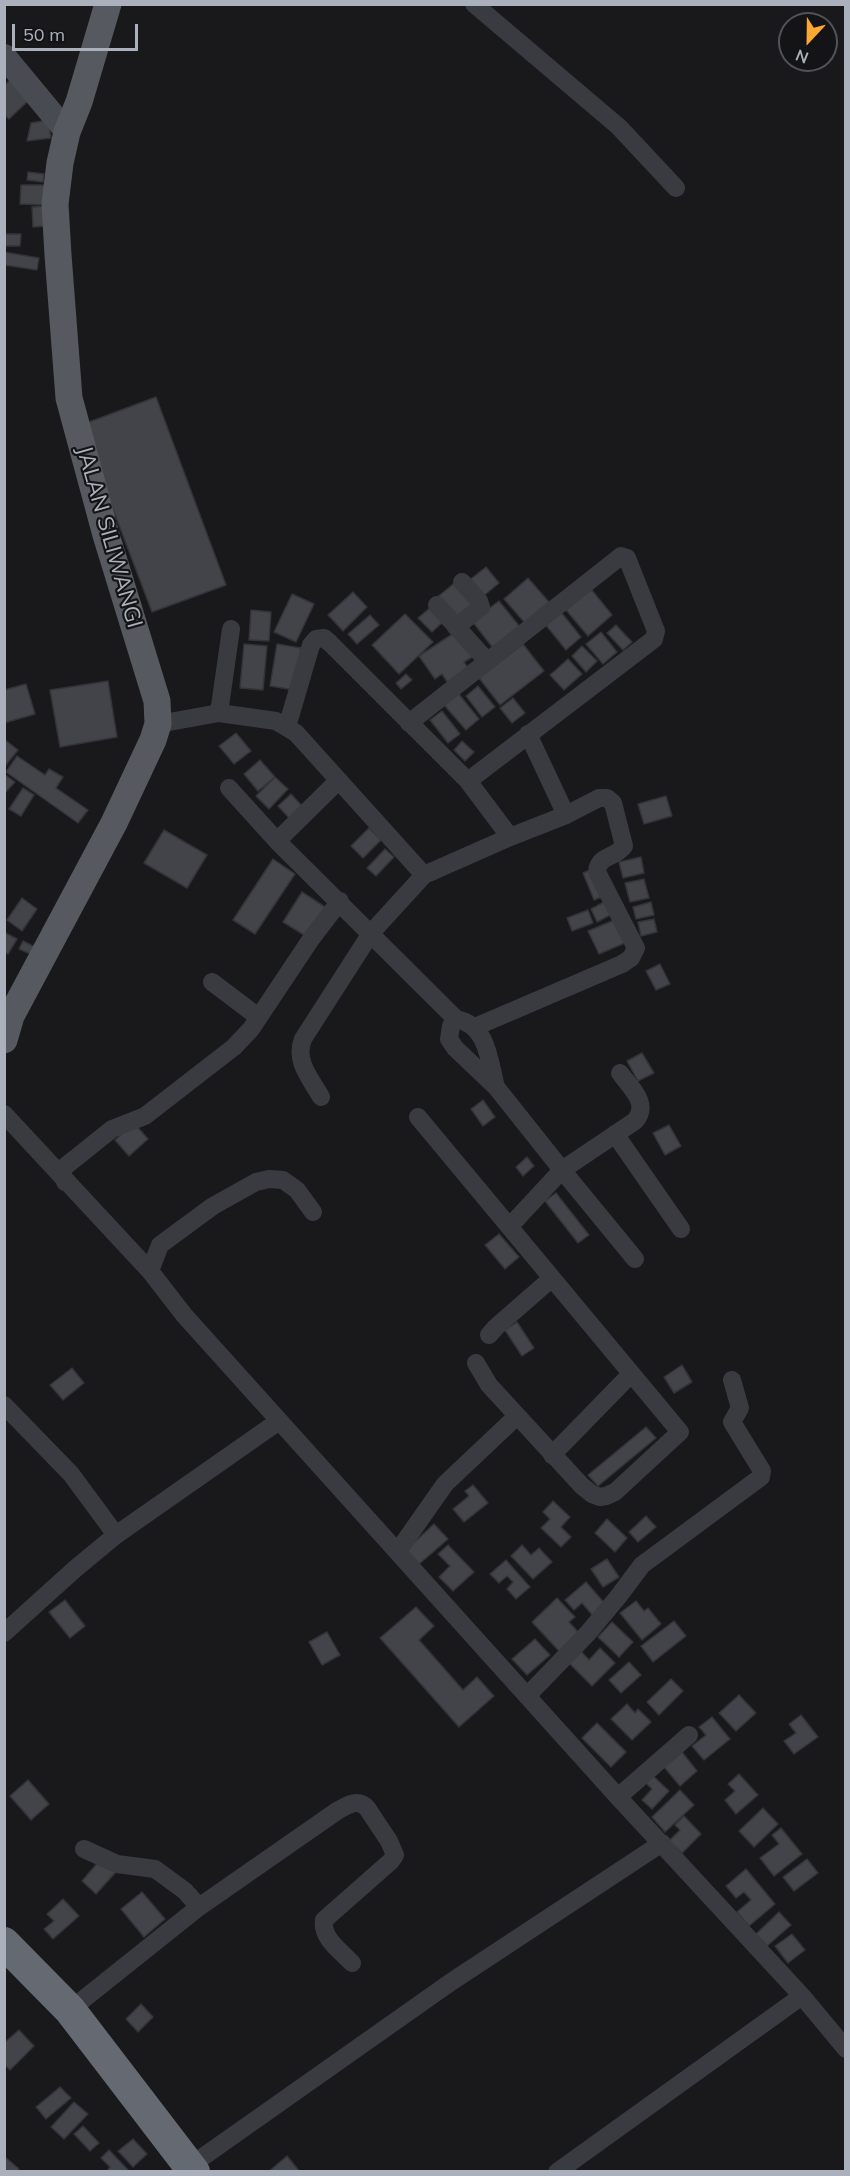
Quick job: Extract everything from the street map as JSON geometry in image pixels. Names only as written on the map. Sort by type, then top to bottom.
[{"type":"highway","points":[[4,1943],[70,2010],[192,2169]]},
{"type":"main road","name":"JALAN SILIWANGI","points":[[7,1023],[114,823],[153,740],[158,724],[157,701],[106,535],[69,398],[55,204],[60,163],[67,132],[79,102],[108,4]]},
{"type":"street","points":[[474,4],[619,127],[676,188]]},
{"type":"street","points":[[4,56],[67,132]]},
{"type":"street","points":[[409,723],[621,556],[627,558],[656,631],[654,639],[468,782]]},
{"type":"street","points":[[456,627],[480,607],[479,601],[462,582]]},
{"type":"street","points":[[437,605],[487,662]]},
{"type":"street","points":[[219,713],[231,629]]},
{"type":"street","points":[[287,727],[311,645],[316,639],[324,638],[468,782],[510,837]]},
{"type":"street","points":[[158,724],[219,713],[276,721],[287,727],[296,733],[424,875]]},
{"type":"street","points":[[528,734],[566,815]]},
{"type":"street","points":[[278,841],[338,781]]},
{"type":"street","points":[[229,788],[278,841],[456,1019],[475,1027],[482,1036],[496,1087]]},
{"type":"street","points":[[321,1097],[304,1069],[300,1057],[303,1039],[370,933],[424,875],[566,815],[599,798],[607,798],[613,803],[624,846],[621,850],[602,859],[597,866],[597,872],[636,948],[634,955],[622,964],[475,1027]]},
{"type":"street","points":[[65,1182],[62,1169],[112,1129],[145,1116],[234,1047],[250,1029],[257,1016],[340,902]]},
{"type":"street","points":[[212,982],[257,1016]]},
{"type":"street","points":[[456,1019],[451,1026],[449,1039],[455,1048],[496,1087],[635,1258]]},
{"type":"street","points":[[510,1226],[562,1170],[635,1121],[641,1114],[642,1107],[620,1073]]},
{"type":"street","points":[[4,1114],[150,1271],[184,1315],[526,1696],[802,1996],[846,2049]]},
{"type":"street","points":[[417,1117],[680,1432],[615,1492],[606,1496],[592,1494],[552,1455],[517,1416],[489,1384],[476,1363]]},
{"type":"street","points":[[615,1134],[681,1229]]},
{"type":"street","points":[[150,1271],[160,1245],[213,1206],[256,1182],[269,1179],[283,1180],[297,1190],[313,1212]]},
{"type":"street","points":[[489,1335],[551,1279]]},
{"type":"street","points":[[552,1455],[631,1374]]},
{"type":"street","points":[[526,1696],[588,1633],[642,1565],[761,1477],[762,1471],[732,1422],[740,1408],[732,1380]]},
{"type":"street","points":[[4,1405],[71,1474],[116,1535]]},
{"type":"street","points":[[398,1551],[445,1484],[517,1416]]},
{"type":"street","points":[[5,1633],[116,1535],[279,1421]]},
{"type":"street","points":[[618,1797],[689,1735]]},
{"type":"street","points":[[70,2010],[199,1907],[337,1811],[356,1802],[363,1804],[389,1841],[395,1855],[324,1920],[323,1926],[329,1940],[352,1963]]},
{"type":"street","points":[[192,2169],[451,1982],[662,1844]]},
{"type":"street","points":[[84,1849],[117,1864],[155,1869],[185,1891],[199,1907]]},
{"type":"street","points":[[557,2172],[802,1996]]},
{"type":"building","points":[[12,78],[31,98],[9,119],[4,115],[4,86]]},
{"type":"building","points":[[48,120],[51,138],[27,141],[31,123]]},
{"type":"building","points":[[28,172],[44,174],[43,182],[27,180]]},
{"type":"building","points":[[21,185],[46,185],[46,205],[20,204]]},
{"type":"building","points":[[45,206],[46,226],[33,227],[32,207]]},
{"type":"building","points":[[4,234],[21,234],[20,246],[4,246]]},
{"type":"building","points":[[4,252],[39,258],[37,270],[4,265]]},
{"type":"building","points":[[156,397],[226,585],[152,612],[81,425]]},
{"type":"building","points":[[486,567],[499,583],[481,598],[467,582]]},
{"type":"building","points":[[528,578],[549,602],[525,623],[504,599]]},
{"type":"building","points":[[457,581],[475,602],[453,620],[435,599]]},
{"type":"building","points":[[591,589],[612,615],[588,636],[566,610]]},
{"type":"building","points":[[353,592],[367,607],[343,631],[328,615]]},
{"type":"building","points":[[292,594],[314,604],[296,642],[274,632]]},
{"type":"building","points":[[499,601],[520,627],[493,648],[472,621]]},
{"type":"building","points":[[431,607],[444,621],[432,632],[418,618]]},
{"type":"building","points":[[251,610],[271,612],[269,641],[249,640]]},
{"type":"building","points":[[561,612],[581,637],[566,650],[545,624]]},
{"type":"building","points":[[405,614],[433,642],[399,674],[372,645]]},
{"type":"building","points":[[370,615],[379,625],[357,644],[348,634]]},
{"type":"building","points":[[616,625],[632,642],[623,650],[607,633]]},
{"type":"building","points":[[457,631],[474,656],[464,662],[469,669],[448,683],[442,674],[435,679],[419,656]]},
{"type":"building","points":[[601,632],[617,652],[603,664],[586,644]]},
{"type":"building","points":[[244,644],[267,646],[263,690],[240,688]]},
{"type":"building","points":[[277,644],[301,648],[294,690],[270,686]]},
{"type":"building","points":[[523,644],[544,671],[500,705],[479,678]]},
{"type":"building","points":[[582,646],[597,661],[586,672],[572,656]]},
{"type":"building","points":[[568,659],[582,674],[564,690],[550,675]]},
{"type":"building","points":[[406,674],[412,680],[401,689],[396,683]]},
{"type":"building","points":[[108,681],[117,737],[60,747],[50,690]]},
{"type":"building","points":[[26,684],[35,714],[4,723],[4,690]]},
{"type":"building","points":[[478,686],[495,707],[482,717],[466,696]]},
{"type":"building","points":[[458,693],[479,719],[466,730],[444,705]]},
{"type":"building","points":[[513,698],[525,713],[512,723],[500,708]]},
{"type":"building","points":[[442,711],[460,734],[448,743],[430,720]]},
{"type":"building","points":[[236,733],[251,751],[234,764],[219,746]]},
{"type":"building","points":[[4,739],[18,750],[6,765],[4,764]]},
{"type":"building","points":[[462,741],[474,752],[465,761],[454,750]]},
{"type":"building","points":[[17,756],[45,775],[49,769],[63,777],[56,788],[88,810],[78,823],[6,772]]},
{"type":"building","points":[[260,760],[275,777],[258,791],[244,774]]},
{"type":"building","points":[[4,774],[15,782],[4,794]]},
{"type":"building","points":[[275,777],[288,789],[269,809],[256,796]]},
{"type":"building","points":[[23,788],[34,795],[21,816],[9,809]]},
{"type":"building","points":[[291,794],[303,807],[290,819],[278,806]]},
{"type":"building","points":[[666,796],[672,816],[644,824],[638,804]]},
{"type":"building","points":[[369,828],[381,840],[363,858],[351,846]]},
{"type":"building","points":[[164,830],[207,855],[187,888],[144,863]]},
{"type":"building","points":[[385,849],[394,857],[376,876],[367,868]]},
{"type":"building","points":[[641,857],[644,873],[623,878],[619,862]]},
{"type":"building","points":[[273,859],[295,874],[255,934],[233,920]]},
{"type":"building","points":[[593,869],[604,896],[594,900],[583,873]]},
{"type":"building","points":[[644,879],[649,898],[630,902],[625,883]]},
{"type":"building","points":[[302,892],[328,909],[309,938],[283,922]]},
{"type":"building","points":[[22,898],[37,909],[22,931],[7,920]]},
{"type":"building","points":[[606,901],[612,914],[597,922],[591,909]]},
{"type":"building","points":[[651,902],[654,915],[636,919],[633,907]]},
{"type":"building","points":[[588,910],[593,923],[572,931],[567,918]]},
{"type":"building","points":[[617,919],[627,942],[599,954],[588,931]]},
{"type":"building","points":[[654,919],[657,932],[641,936],[638,922]]},
{"type":"building","points":[[4,932],[17,939],[8,954],[4,952]]},
{"type":"building","points":[[23,941],[37,948],[33,955],[19,949]]},
{"type":"building","points":[[660,964],[670,984],[656,990],[646,971]]},
{"type":"building","points":[[642,1053],[654,1073],[638,1081],[627,1061]]},
{"type":"building","points":[[483,1100],[495,1117],[483,1126],[471,1109]]},
{"type":"building","points":[[134,1123],[148,1139],[129,1156],[115,1140]]},
{"type":"building","points":[[669,1125],[681,1146],[665,1155],[653,1133]]},
{"type":"building","points":[[527,1157],[534,1166],[523,1176],[516,1167]]},
{"type":"building","points":[[556,1193],[589,1235],[578,1243],[545,1201]]},
{"type":"building","points":[[499,1234],[519,1257],[505,1269],[485,1245]]},
{"type":"building","points":[[517,1322],[534,1348],[522,1356],[505,1330]]},
{"type":"building","points":[[682,1365],[692,1382],[674,1393],[664,1377]]},
{"type":"building","points":[[72,1368],[84,1383],[63,1400],[50,1385]]},
{"type":"building","points":[[646,1427],[656,1438],[598,1486],[588,1475]]},
{"type":"building","points":[[473,1485],[488,1503],[464,1522],[453,1509],[469,1496],[465,1491]]},
{"type":"building","points":[[553,1501],[570,1517],[561,1527],[571,1537],[561,1547],[541,1528],[550,1519],[543,1512]]},
{"type":"building","points":[[646,1516],[656,1527],[638,1542],[629,1532]]},
{"type":"building","points":[[607,1519],[627,1538],[615,1552],[595,1533]]},
{"type":"building","points":[[434,1524],[448,1539],[418,1565],[406,1550]]},
{"type":"building","points":[[448,1545],[474,1572],[453,1591],[439,1577],[450,1566],[438,1554]]},
{"type":"building","points":[[522,1545],[531,1555],[539,1548],[552,1562],[533,1579],[511,1556]]},
{"type":"building","points":[[607,1559],[619,1577],[603,1587],[591,1569]]},
{"type":"building","points":[[506,1560],[530,1587],[516,1599],[507,1589],[513,1582],[507,1576],[499,1583],[490,1574]]},
{"type":"building","points":[[586,1582],[607,1606],[594,1617],[582,1603],[574,1610],[565,1600]]},
{"type":"building","points":[[557,1598],[575,1617],[569,1622],[579,1633],[559,1651],[532,1622]]},
{"type":"building","points":[[65,1600],[85,1626],[70,1638],[49,1612]]},
{"type":"building","points":[[636,1601],[644,1611],[648,1608],[661,1624],[642,1640],[620,1613]]},
{"type":"building","points":[[416,1607],[434,1626],[419,1640],[463,1690],[477,1677],[494,1696],[459,1727],[380,1638]]},
{"type":"building","points":[[674,1621],[686,1636],[653,1662],[641,1646]]},
{"type":"building","points":[[612,1622],[633,1642],[619,1657],[598,1637]]},
{"type":"building","points":[[327,1632],[340,1655],[322,1665],[309,1642]]},
{"type":"building","points":[[535,1639],[550,1655],[527,1675],[512,1659]]},
{"type":"building","points":[[600,1648],[615,1663],[592,1686],[569,1663],[581,1651],[589,1660]]},
{"type":"building","points":[[629,1662],[641,1675],[621,1693],[609,1680]]},
{"type":"building","points":[[671,1679],[683,1691],[659,1715],[647,1702]]},
{"type":"building","points":[[739,1695],[756,1713],[736,1731],[719,1713]]},
{"type":"building","points":[[627,1704],[635,1713],[638,1709],[651,1722],[632,1740],[611,1719]]},
{"type":"building","points":[[801,1715],[818,1737],[794,1754],[784,1741],[796,1733],[789,1724]]},
{"type":"building","points":[[712,1717],[730,1739],[704,1760],[692,1746],[706,1735],[699,1727]]},
{"type":"building","points":[[597,1723],[626,1752],[611,1767],[582,1738]]},
{"type":"building","points":[[682,1752],[697,1771],[680,1786],[664,1767]]},
{"type":"building","points":[[651,1774],[669,1791],[652,1809],[642,1800],[652,1789],[644,1781]]},
{"type":"building","points":[[739,1774],[758,1795],[736,1814],[725,1800],[735,1791],[728,1784]]},
{"type":"building","points":[[28,1780],[49,1804],[31,1820],[10,1796]]},
{"type":"building","points":[[680,1790],[694,1805],[665,1832],[652,1817]]},
{"type":"building","points":[[763,1808],[778,1824],[754,1847],[739,1831]]},
{"type":"building","points":[[684,1816],[701,1834],[682,1853],[669,1841],[680,1830],[675,1825]]},
{"type":"building","points":[[781,1828],[802,1854],[774,1876],[760,1858],[779,1844],[772,1835]]},
{"type":"building","points":[[807,1859],[818,1873],[794,1891],[783,1877]]},
{"type":"building","points":[[100,1860],[115,1873],[96,1894],[82,1881]]},
{"type":"building","points":[[746,1869],[775,1904],[749,1926],[737,1912],[751,1900],[744,1892],[736,1898],[726,1886]]},
{"type":"building","points":[[142,1892],[165,1919],[144,1937],[121,1909]]},
{"type":"building","points":[[63,1899],[79,1916],[53,1939],[44,1929],[54,1921],[47,1914]]},
{"type":"building","points":[[779,1912],[791,1925],[767,1946],[756,1934]]},
{"type":"building","points":[[792,1934],[805,1950],[788,1963],[775,1946]]},
{"type":"building","points":[[141,2004],[153,2017],[138,2032],[126,2019]]},
{"type":"building","points":[[19,2030],[34,2046],[10,2070],[4,2064],[4,2043]]},
{"type":"building","points":[[60,2087],[71,2098],[46,2119],[36,2107]]},
{"type":"building","points":[[74,2102],[88,2114],[64,2139],[51,2127]]},
{"type":"building","points":[[83,2126],[99,2143],[90,2151],[74,2134]]},
{"type":"building","points":[[133,2139],[147,2154],[133,2167],[118,2151]]},
{"type":"building","points":[[109,2150],[129,2172],[106,2172],[110,2167],[101,2158]]},
{"type":"building","points":[[4,2156],[19,2169],[16,2172],[8,2172],[4,2169]]},
{"type":"building","points":[[287,2156],[300,2172],[268,2172]]}]
